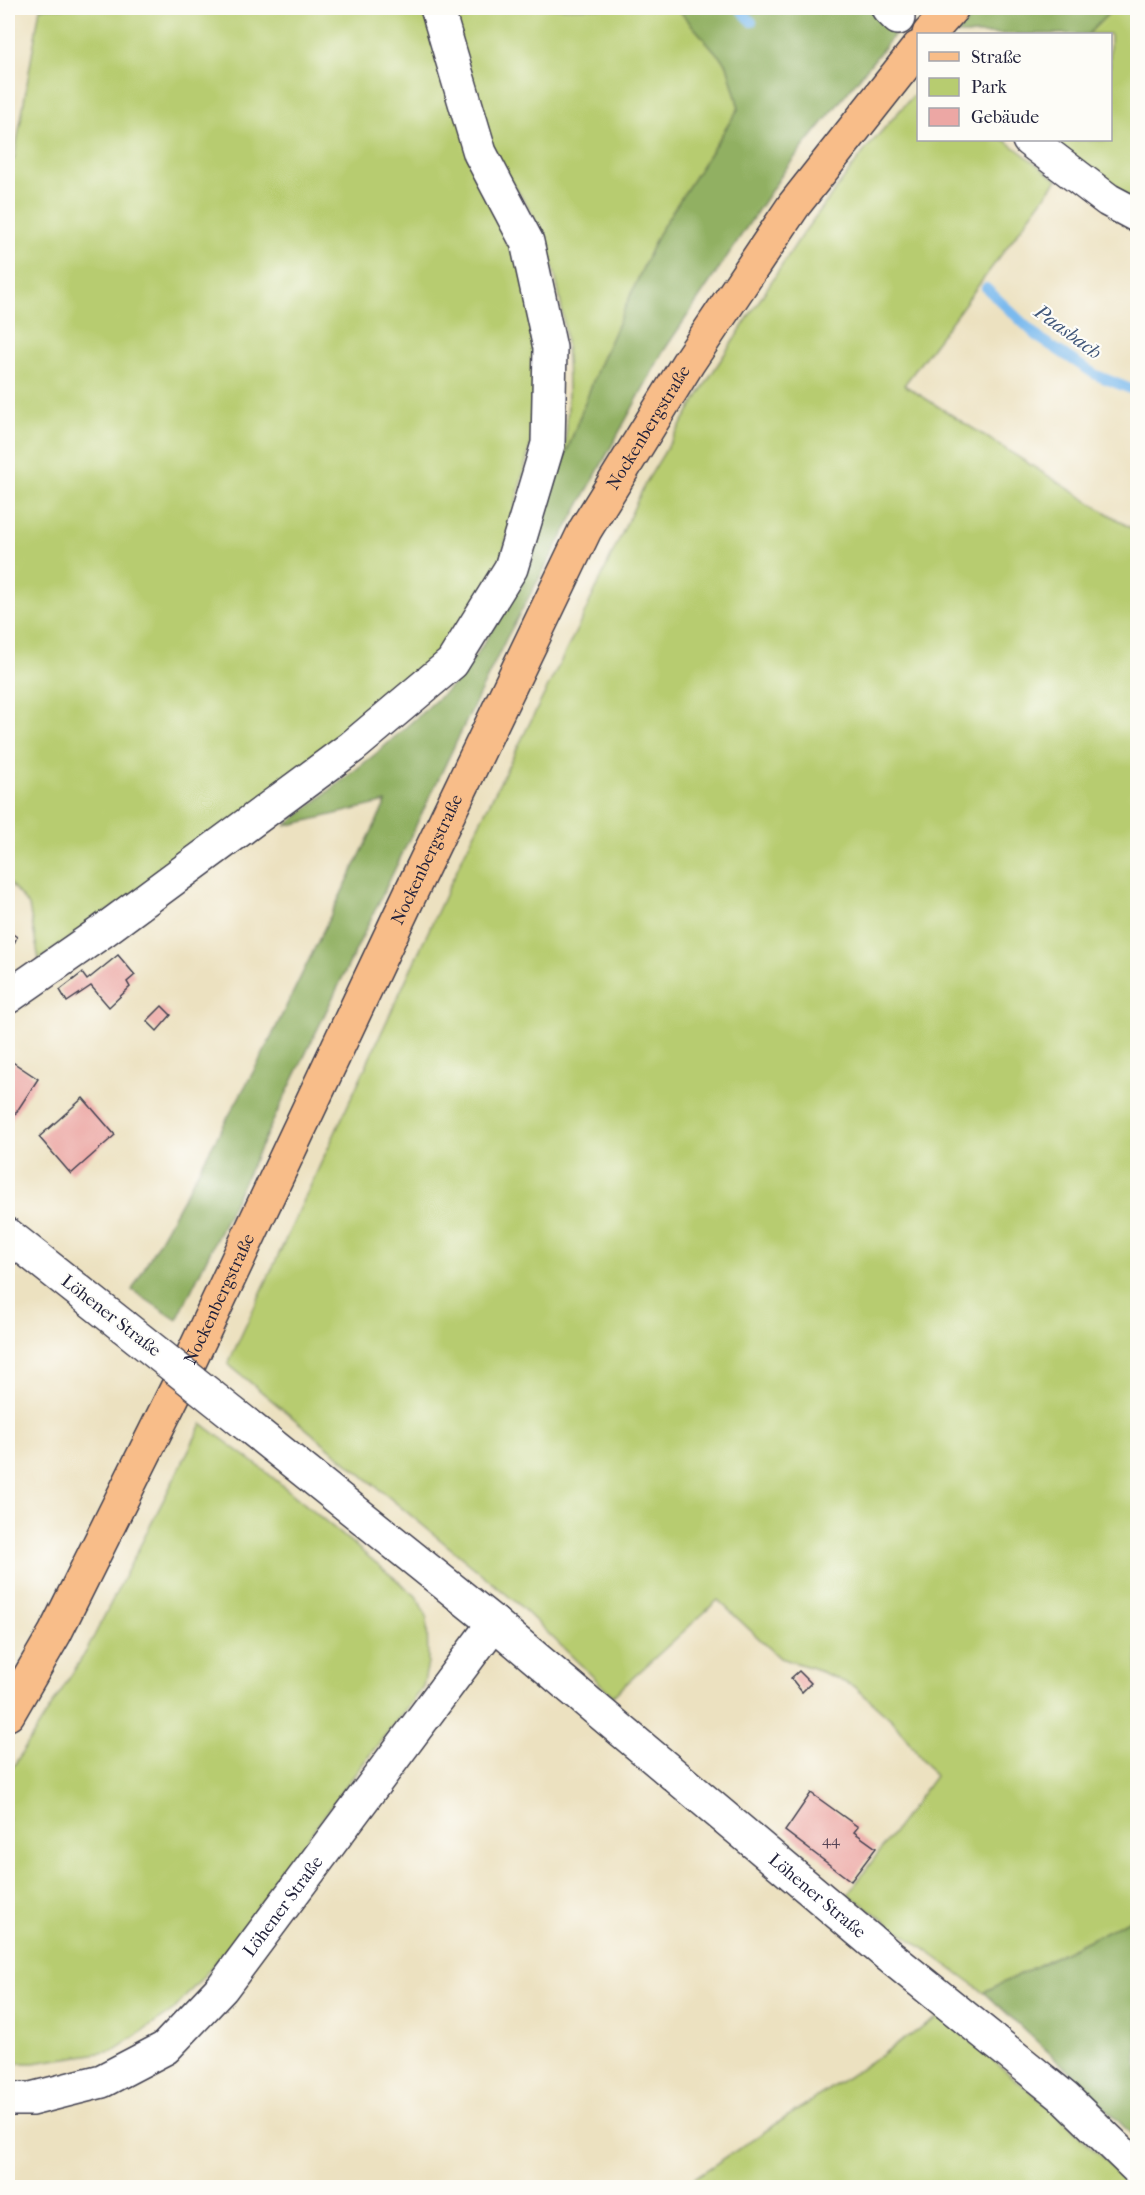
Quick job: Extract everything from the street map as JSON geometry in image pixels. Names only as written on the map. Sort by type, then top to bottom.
[{"type":"main road","points":[[930,33],[952,8]]},
{"type":"main road","name":"Nockenbergstraße","points":[[8,1714],[55,1633],[175,1392],[406,902],[585,531],[687,363],[794,205],[917,49]]},
{"type":"street","points":[[8,997],[103,931],[352,747],[452,663],[511,567],[548,444],[550,348],[528,242],[480,153],[437,8]]},
{"type":"street","points":[[1030,141],[1108,200],[1137,216]]},
{"type":"street","name":"Löhener Straße","points":[[8,1235],[494,1623],[889,1956],[1065,2098],[1137,2169]]},
{"type":"street","name":"Löhener Straße","points":[[8,2099],[31,2099],[102,2081],[165,2048],[222,1988],[494,1623]]},
{"type":"green space","points":[[40,8],[423,8],[522,253],[540,350],[531,443],[500,564],[443,657],[349,741],[39,960],[29,906],[8,881],[8,160],[14,160]]},
{"type":"green space","points":[[448,8],[677,8],[727,65],[739,108],[658,234],[598,368],[563,461],[568,400],[567,367],[565,334],[553,269],[531,212],[499,163],[491,146],[473,95]]},
{"type":"green space","points":[[677,8],[916,8],[787,167],[663,352],[506,639],[177,1320],[132,1290],[262,1056],[386,802],[285,826],[378,752],[462,677],[502,615],[528,557],[598,368],[658,234],[739,108],[727,65]]},
{"type":"green space","points":[[982,8],[1114,8],[1089,33],[957,33]]},
{"type":"green space","points":[[1114,8],[1137,8],[1137,203],[1043,141],[1112,141],[1112,33],[1089,33]]},
{"type":"green space","points":[[917,91],[917,141],[1006,141],[1057,180],[904,385],[1137,532],[1137,1916],[984,1992],[848,1894],[935,1776],[893,1721],[855,1687],[813,1668],[780,1658],[718,1600],[613,1696],[518,1604],[228,1364],[465,852],[578,627],[645,484],[711,375],[801,236],[866,149]]},
{"type":"green space","points":[[202,1424],[260,1467],[416,1596],[427,1617],[428,1663],[423,1687],[358,1770],[223,1954],[173,2011],[113,2051],[33,2063],[8,2063],[8,1775],[87,1650]]},
{"type":"green space","points":[[1137,1916],[1137,2140],[1074,2076],[984,1992]]},
{"type":"green space","points":[[940,2016],[1056,2113],[1133,2187],[679,2188]]},
{"type":"building","points":[[8,931],[17,937],[8,956]]},
{"type":"building","points":[[118,955],[135,975],[127,982],[130,987],[109,1007],[91,986],[67,1002],[60,990],[82,973],[87,980]]},
{"type":"building","points":[[162,1006],[171,1015],[157,1031],[147,1021]]},
{"type":"building","points":[[8,1059],[38,1079],[8,1125]]},
{"type":"building","points":[[83,1098],[115,1135],[71,1174],[39,1137]]},
{"type":"building","points":[[799,1671],[811,1683],[802,1692],[791,1678]]},
{"type":"building","points":[[811,1793],[858,1827],[854,1832],[876,1848],[851,1881],[785,1831]]},
{"type":"waterway","name":"Paasbach","points":[[739,8],[752,22]]},
{"type":"waterway","name":"Paasbach","points":[[986,288],[1039,338],[1096,375],[1138,392]]}]
